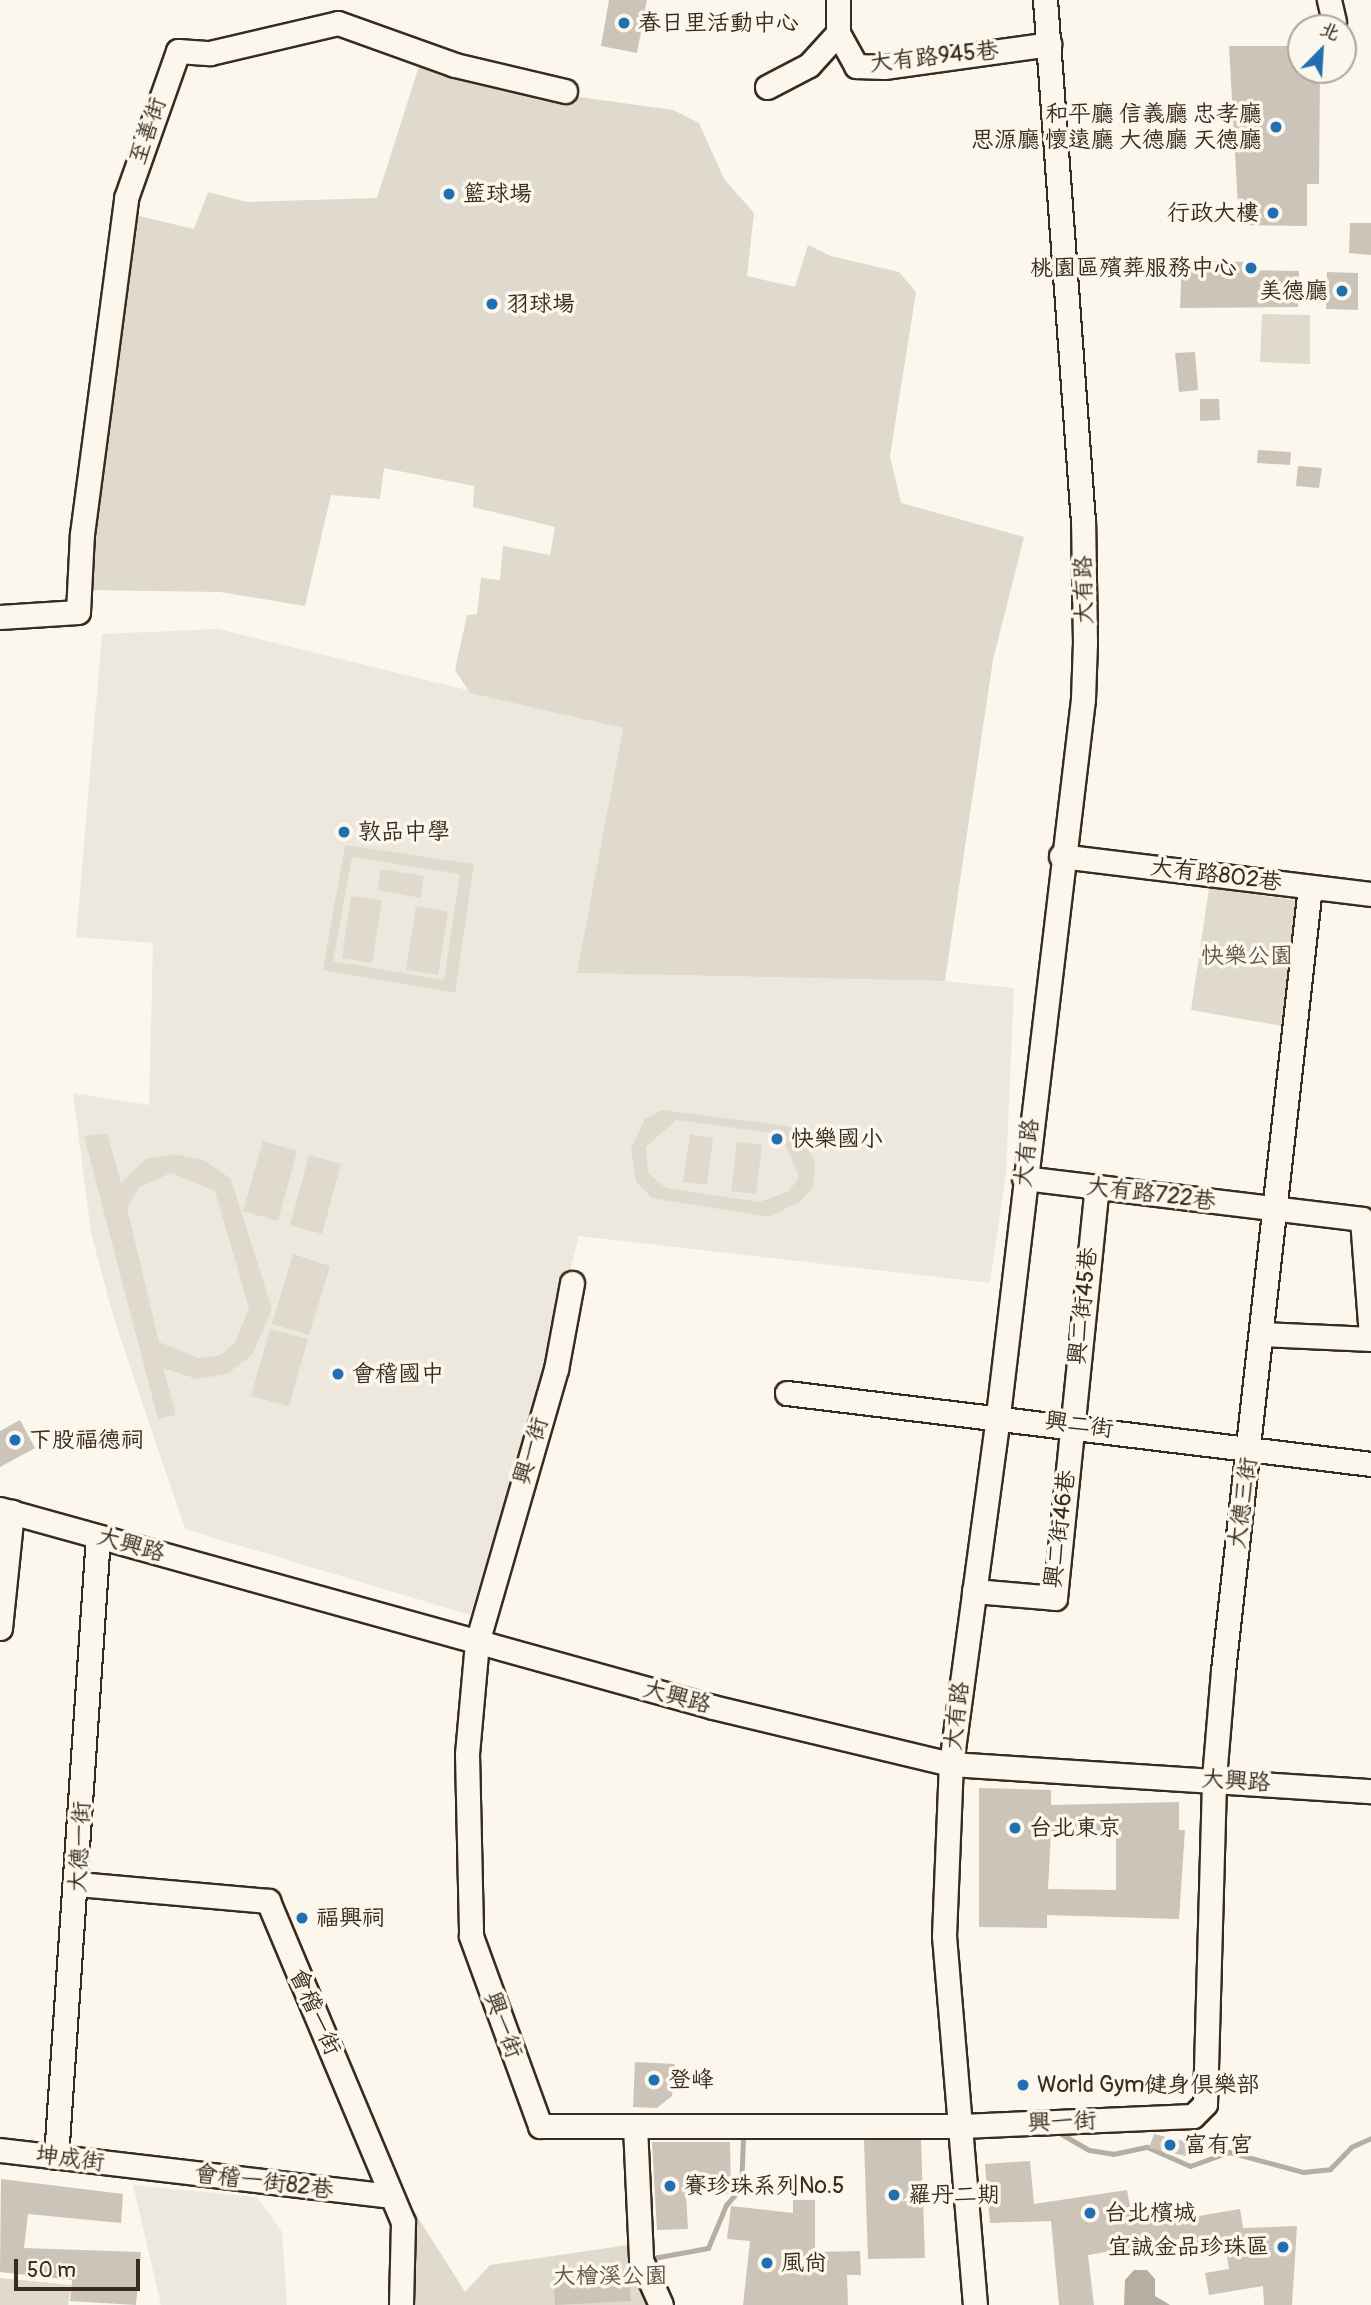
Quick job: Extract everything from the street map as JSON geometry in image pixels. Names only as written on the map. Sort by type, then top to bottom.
[{"type":"street","points":[[767,87],[810,65],[838,33],[838,0]]},
{"type":"street","name":"大有路","points":[[975,2305],[944,1936],[951,1764],[998,1415],[1061,856],[1083,699],[1085,643],[1083,522],[1045,0]]},
{"type":"street","name":"至善街","points":[[0,617],[78,611],[84,521],[126,198],[178,51],[210,52],[338,23],[455,65],[565,91]]},
{"type":"street","name":"大有路945巷","points":[[838,33],[856,65],[884,67],[1049,44]]},
{"type":"street","name":"大有路802巷","points":[[1061,856],[1371,894]]},
{"type":"street","name":"大德三街","points":[[1193,2116],[1205,2104],[1214,1778],[1278,1209],[1310,887]]},
{"type":"street","name":"大有路722巷","points":[[1024,1178],[1362,1219],[1371,1337]]},
{"type":"street","name":"興二街45巷","points":[[1072,1424],[1097,1188]]},
{"type":"street","name":"興一街","points":[[572,1283],[556,1368],[477,1642],[466,1767],[471,1936],[540,2126],[962,2126],[1193,2116]]},
{"type":"street","points":[[1262,1334],[1371,1337]]},
{"type":"street","name":"興二街","points":[[787,1393],[998,1415],[1371,1464]]},
{"type":"street","name":"興二街46巷","points":[[974,1591],[1055,1598],[1072,1424]]},
{"type":"street","points":[[0,1628],[6,1511]]},
{"type":"street","name":"大興路","points":[[6,1511],[477,1642],[951,1764],[1214,1778],[1371,1791]]},
{"type":"street","name":"大德一街","points":[[56,2157],[78,1884],[98,1536]]},
{"type":"street","name":"會稽一街","points":[[78,1884],[268,1901],[317,2007],[389,2196],[403,2222],[401,2305]]},
{"type":"street","points":[[635,2126],[641,2260],[661,2305]]},
{"type":"street","name":"坤成街","points":[[0,2150],[140,2167]]},
{"type":"street","name":"會稽一街82巷","points":[[140,2167],[389,2196]]},
{"type":"shaded area","points":[[218,629],[623,728],[578,973],[945,981],[1014,988],[1006,1173],[990,1283],[579,1236],[530,1428],[470,1615],[185,1529],[114,1319],[91,1233],[73,1093],[149,1105],[153,943],[76,937],[102,634]]},
{"type":"shaded area","points":[[133,2185],[257,2197],[282,2232],[287,2305],[161,2305]]},
{"type":"shaded area","points":[[1134,2270],[1147,2270],[1155,2279],[1155,2296],[1170,2305],[1124,2305],[1125,2280]]},
{"type":"green space","points":[[420,63],[514,88],[673,110],[699,123],[724,179],[754,213],[747,276],[795,287],[808,245],[831,256],[899,272],[916,292],[890,456],[901,503],[1024,537],[993,660],[945,981],[577,973],[623,728],[470,693],[455,670],[467,615],[477,614],[481,578],[500,580],[503,546],[550,555],[555,527],[473,507],[474,486],[384,468],[380,499],[331,495],[305,606],[220,592],[88,590],[130,214],[194,229],[208,192],[247,202],[377,198]]},
{"type":"green space","points":[[1262,314],[1310,315],[1310,364],[1260,362]]},
{"type":"green space","points":[[345,845],[474,864],[455,993],[323,970]],"holes":[[[352,857],[460,874],[444,980],[333,961]]]},
{"type":"green space","points":[[381,869],[424,876],[421,898],[377,890]]},
{"type":"green space","name":"快樂公園","points":[[1209,888],[1301,901],[1288,1027],[1191,1010]]},
{"type":"green space","points":[[351,896],[382,900],[372,963],[342,958]]},
{"type":"green space","points":[[416,906],[448,912],[438,975],[406,970]]},
{"type":"green space","points":[[662,1110],[795,1127],[815,1162],[813,1187],[801,1201],[769,1217],[652,1198],[636,1182],[631,1149],[645,1119]],"holes":[[[676,1120],[781,1134],[799,1177],[789,1191],[759,1202],[666,1188],[648,1173],[646,1147]]]},
{"type":"green space","points":[[107,1133],[121,1183],[146,1159],[173,1154],[204,1160],[231,1179],[272,1309],[252,1355],[227,1374],[197,1379],[163,1368],[176,1415],[158,1419],[84,1136]],"holes":[[[171,1173],[215,1191],[249,1308],[235,1343],[219,1356],[198,1358],[159,1342],[127,1208],[139,1187]]]},
{"type":"green space","points":[[690,1134],[713,1138],[707,1185],[683,1182]]},
{"type":"green space","points":[[263,1141],[297,1151],[278,1221],[243,1211]]},
{"type":"green space","points":[[737,1142],[762,1145],[756,1194],[731,1191]]},
{"type":"green space","points":[[309,1155],[341,1164],[322,1234],[290,1225]]},
{"type":"green space","points":[[293,1254],[330,1266],[309,1335],[272,1324]]},
{"type":"green space","points":[[270,1329],[308,1339],[289,1406],[251,1396]]},
{"type":"green space","name":"大檜溪公園","points":[[412,2208],[465,2292],[490,2265],[628,2245],[654,2305],[411,2305]]},
{"type":"green space","points":[[0,2278],[71,2285],[68,2305],[0,2305]]},
{"type":"building","name":"春日里活動中心","points":[[609,0],[647,0],[637,53],[601,46]]},
{"type":"building","name":"和平廳 信義廳 忠孝廳 思源廳 懷遠廳 大德廳 天德廳","points":[[1229,46],[1287,46],[1287,84],[1320,84],[1319,184],[1307,184],[1307,226],[1239,225]]},
{"type":"building","points":[[1350,223],[1371,223],[1371,255],[1349,253]]},
{"type":"building","points":[[1182,260],[1250,262],[1250,270],[1299,271],[1298,307],[1180,308]]},
{"type":"building","name":"美德廳","points":[[1327,272],[1358,273],[1358,310],[1326,309]]},
{"type":"building","points":[[1195,352],[1198,390],[1179,392],[1175,353]]},
{"type":"building","points":[[1200,399],[1219,399],[1220,420],[1200,421]]},
{"type":"building","points":[[1258,450],[1291,452],[1290,465],[1257,463]]},
{"type":"building","points":[[1298,466],[1322,468],[1319,488],[1296,486]]},
{"type":"building","name":"下股福德祠","points":[[20,1420],[35,1448],[0,1467],[0,1431]]},
{"type":"building","points":[[979,1788],[1051,1790],[1051,1805],[1179,1802],[1179,1830],[1185,1830],[1179,1919],[1047,1915],[1047,1928],[979,1927]],"holes":[[[1051,1831],[1116,1831],[1116,1890],[1048,1889]]]},
{"type":"building","name":"登峰","points":[[635,2062],[675,2064],[672,2096],[657,2108],[633,2107]]},
{"type":"building","name":"富有宮","points":[[1154,2134],[1191,2143],[1186,2156],[1149,2148]]},
{"type":"building","name":"羅丹二期","points":[[864,2140],[921,2140],[925,2258],[868,2259]]},
{"type":"building","points":[[652,2142],[730,2142],[731,2194],[686,2193],[688,2229],[657,2230]]},
{"type":"building","points":[[1030,2161],[1034,2204],[1127,2190],[1131,2211],[1178,2202],[1181,2219],[1240,2209],[1243,2228],[1297,2226],[1292,2305],[1264,2305],[1263,2286],[1209,2295],[1205,2273],[1229,2269],[1224,2239],[1197,2243],[1196,2236],[1088,2255],[1094,2305],[1059,2305],[1051,2221],[990,2223],[985,2164]]},
{"type":"building","points":[[1,2179],[123,2194],[121,2223],[28,2214],[24,2248],[141,2252],[136,2305],[70,2301],[72,2280],[0,2272]]},
{"type":"building","points":[[793,2200],[815,2200],[815,2252],[860,2251],[861,2275],[847,2275],[848,2305],[743,2305],[750,2241],[727,2239],[731,2206],[793,2213]]},
{"type":"building","points":[[629,2279],[631,2301],[555,2305],[554,2283]]},
{"type":"waterway","points":[[1056,2131],[1089,2150],[1113,2154],[1147,2147],[1190,2166],[1229,2152],[1303,2172],[1330,2169],[1351,2147],[1371,2138]]},
{"type":"waterway","points":[[653,2258],[708,2248],[726,2205],[741,2188],[743,2138]]},
{"type":"place","name":"春日里活動中心","points":[[624,23]]},
{"type":"place","name":"和平廳 信義廳 忠孝廳 思源廳 懷遠廳 大德廳 天德廳","points":[[1276,127]]},
{"type":"place","name":"籃球場","points":[[449,194]]},
{"type":"place","name":"行政大樓","points":[[1273,213]]},
{"type":"place","name":"桃園區殯葬服務中心","points":[[1251,268]]},
{"type":"place","name":"美德廳","points":[[1342,291]]},
{"type":"place","name":"羽球場","points":[[492,304]]},
{"type":"place","name":"敦品中學","points":[[344,832]]},
{"type":"place","name":"快樂國小","points":[[777,1139]]},
{"type":"place","name":"會稽國中","points":[[338,1374]]},
{"type":"place","name":"下股福德祠","points":[[15,1440]]},
{"type":"place","name":"台北東京","points":[[1015,1828]]},
{"type":"place","name":"福興祠","points":[[302,1918]]},
{"type":"place","name":"登峰","points":[[654,2080]]},
{"type":"place","name":"World Gym健身俱樂部","points":[[1023,2085]]},
{"type":"place","name":"富有宮","points":[[1170,2145]]},
{"type":"place","name":"賽珍珠系列No.5","points":[[670,2186]]},
{"type":"place","name":"羅丹二期","points":[[894,2195]]},
{"type":"place","name":"台北檳城","points":[[1090,2213]]},
{"type":"place","name":"宜誠金品珍珠區","points":[[1283,2247]]},
{"type":"place","name":"風尚","points":[[767,2263]]}]
